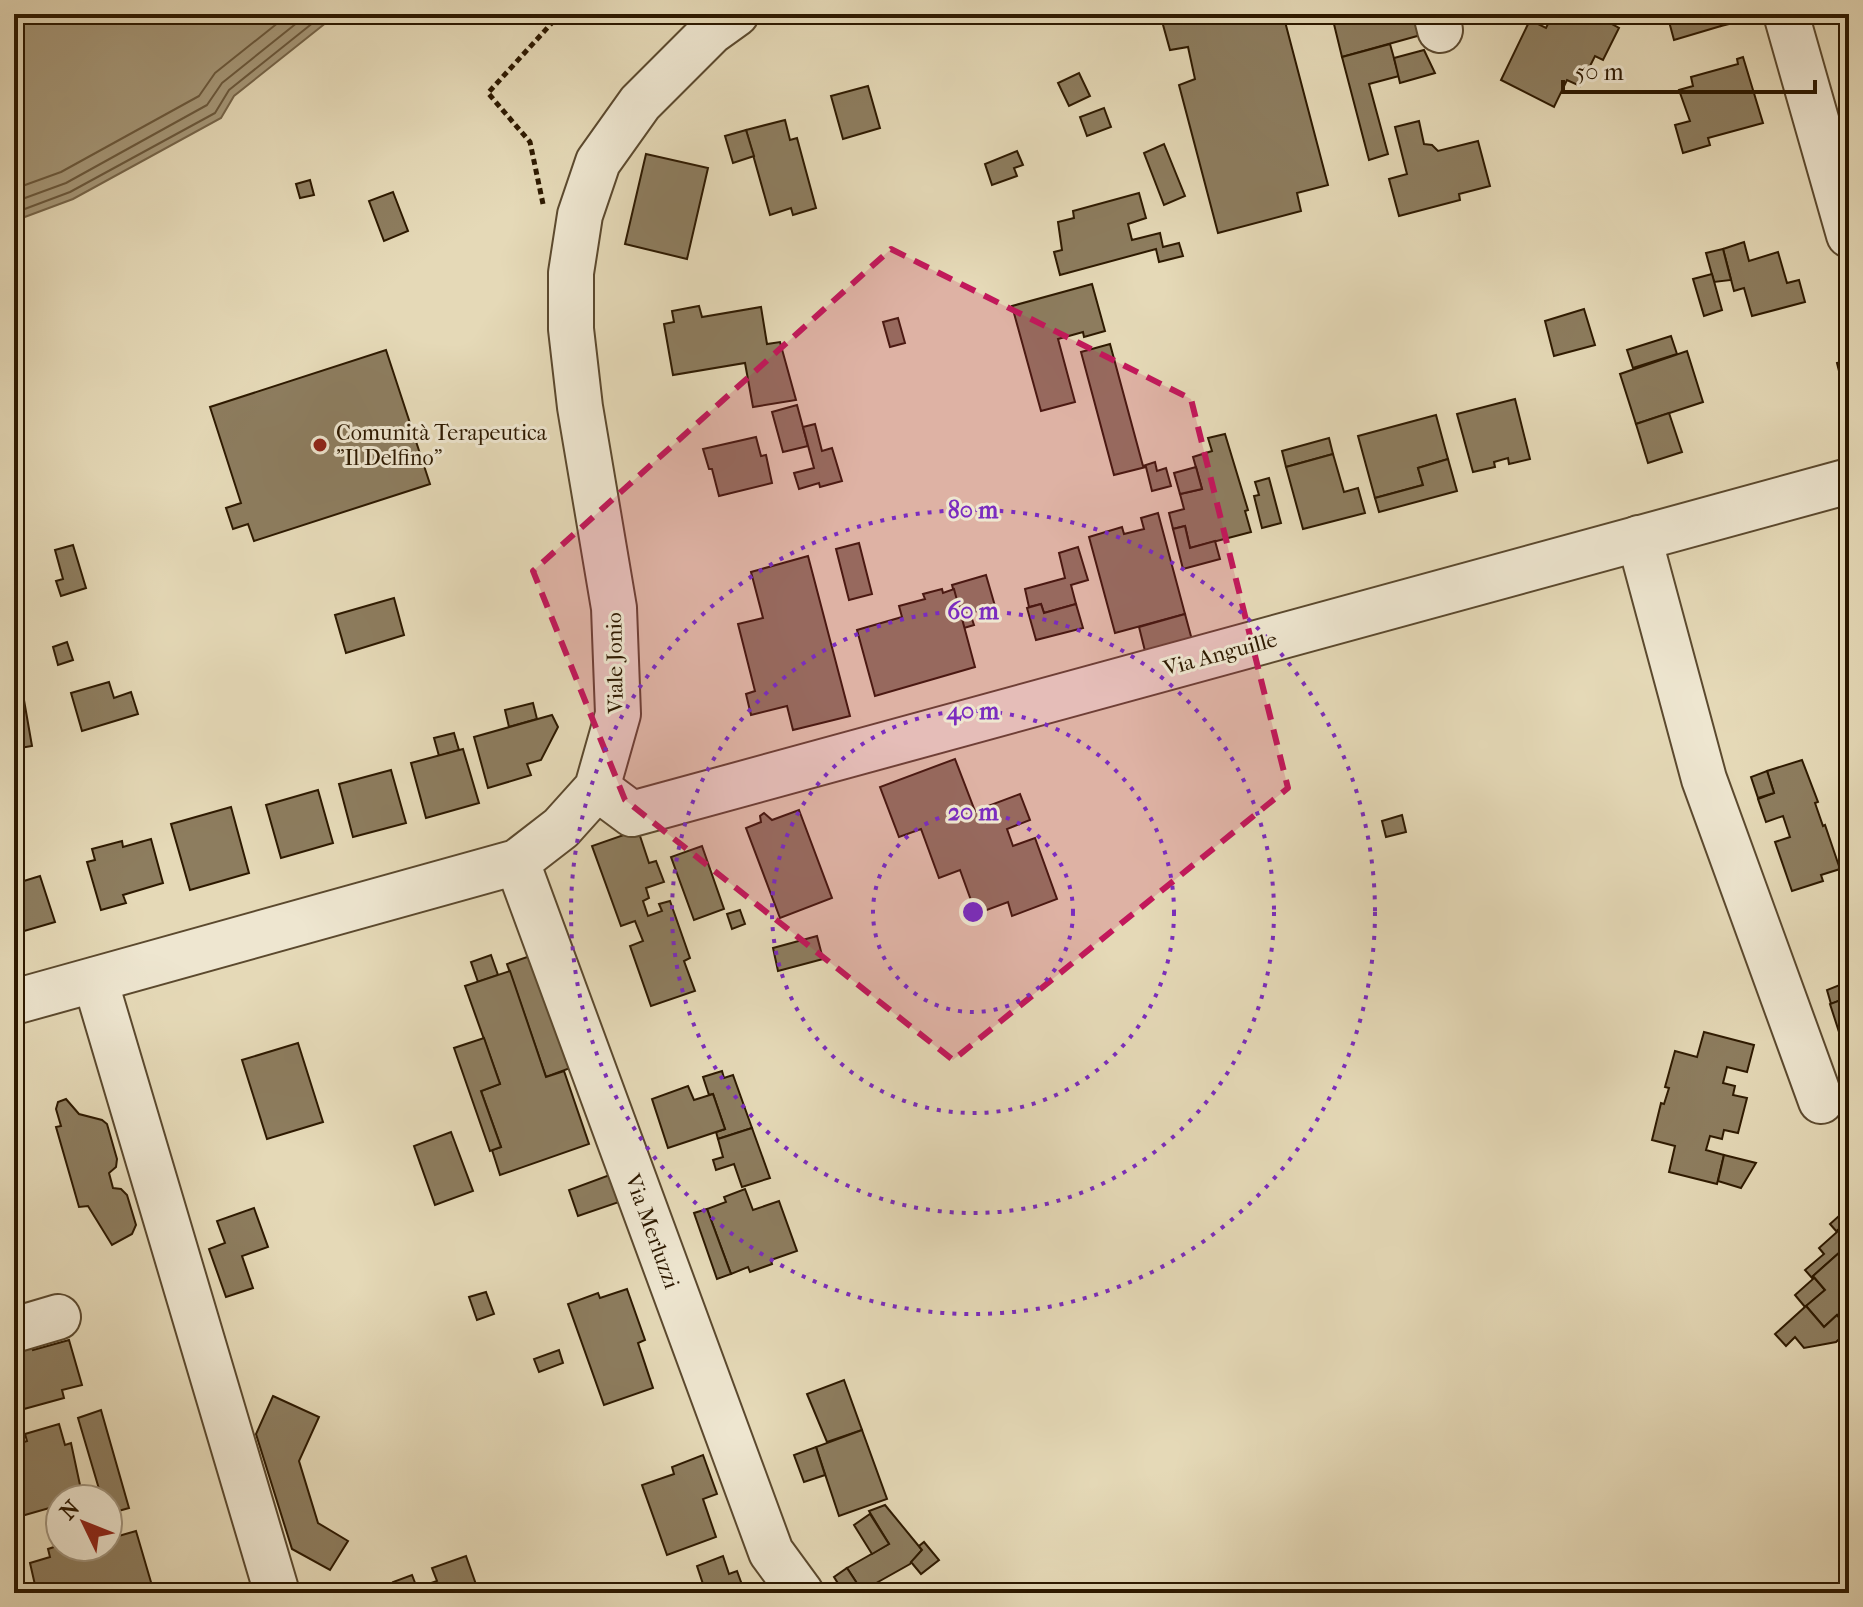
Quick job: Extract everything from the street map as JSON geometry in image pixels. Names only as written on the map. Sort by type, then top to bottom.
[{"type":"street","name":"Viale Jonio","points":[[14,1002],[517,862],[561,828],[597,788],[618,714],[614,608],[580,407],[571,329],[571,273],[580,215],[598,162],[640,103],[711,32],[736,14]]},
{"type":"street","points":[[1786,14],[1849,235]]},
{"type":"street","name":"Via Anguille","points":[[597,788],[632,814],[1849,481]]},
{"type":"street","points":[[1639,538],[1704,779],[1821,1101]]},
{"type":"street","name":"Via Merluzzi","points":[[517,862],[771,1552],[801,1593]]},
{"type":"street","points":[[95,980],[277,1593]]},
{"type":"street","points":[[14,1330],[58,1317]]},
{"type":"path","points":[[488,93],[560,14]]},
{"type":"highlighted area","points":[[891,249],[1191,399],[1288,788],[953,1060],[625,800],[533,571]]},
{"type":"water","points":[[14,14],[337,14],[234,96],[221,118],[73,199],[14,221]]},
{"type":"building","points":[[1160,14],[1283,14],[1328,185],[1297,193],[1301,211],[1218,233],[1179,85],[1195,79],[1188,47],[1170,50]]},
{"type":"building","points":[[1366,14],[1368,19],[1388,14],[1422,14],[1428,33],[1342,57],[1332,16]]},
{"type":"building","points":[[1553,14],[1603,14],[1601,18],[1619,28],[1603,60],[1595,56],[1580,86],[1567,80],[1554,107],[1501,80],[1530,20],[1546,28]]},
{"type":"building","points":[[1667,14],[1718,14],[1721,26],[1674,40]]},
{"type":"building","points":[[1718,14],[1734,14],[1737,22],[1721,26]]},
{"type":"building","points":[[1390,44],[1399,76],[1369,84],[1388,154],[1369,160],[1342,57]]},
{"type":"building","points":[[1424,50],[1435,73],[1400,83],[1394,58]]},
{"type":"building","points":[[1743,57],[1763,123],[1708,138],[1710,145],[1683,153],[1675,125],[1690,121],[1679,90],[1693,86],[1691,77],[1738,64],[1737,59]]},
{"type":"building","points":[[1079,73],[1090,96],[1069,106],[1058,83]]},
{"type":"building","points":[[868,86],[880,128],[843,139],[831,96]]},
{"type":"building","points":[[1104,108],[1111,127],[1087,136],[1080,117]]},
{"type":"building","points":[[785,120],[790,140],[797,138],[816,208],[793,215],[791,208],[770,215],[746,130]]},
{"type":"building","points":[[1419,121],[1424,144],[1432,145],[1438,151],[1478,141],[1490,186],[1459,194],[1460,200],[1399,216],[1389,179],[1407,174],[1395,127]]},
{"type":"building","points":[[746,130],[754,156],[733,163],[725,136]]},
{"type":"building","points":[[1164,144],[1185,196],[1164,205],[1144,153]]},
{"type":"building","points":[[1017,151],[1023,165],[1014,168],[1017,176],[992,185],[985,164]]},
{"type":"building","points":[[646,154],[708,168],[687,259],[625,244]]},
{"type":"building","points":[[310,180],[314,195],[300,198],[296,184]]},
{"type":"building","points":[[393,192],[408,231],[384,241],[369,201]]},
{"type":"building","points":[[1139,193],[1146,218],[1128,224],[1132,240],[1160,233],[1163,247],[1179,243],[1183,256],[1159,262],[1156,249],[1060,275],[1054,252],[1062,250],[1058,222],[1074,218],[1073,211]]},
{"type":"building","points":[[1744,242],[1749,261],[1778,252],[1787,283],[1799,280],[1805,302],[1752,316],[1744,288],[1734,291],[1723,249]]},
{"type":"building","points":[[1723,249],[1731,280],[1714,282],[1706,253]]},
{"type":"building","points":[[1712,274],[1722,310],[1704,316],[1693,279]]},
{"type":"building","points":[[1092,284],[1105,331],[1084,337],[1083,332],[1058,339],[1075,402],[1041,411],[1012,306]]},
{"type":"building","points":[[699,306],[702,317],[761,307],[767,344],[780,342],[796,400],[753,407],[745,363],[673,375],[664,324],[674,322],[672,311]]},
{"type":"building","points":[[1584,309],[1595,345],[1554,356],[1545,321]]},
{"type":"building","points":[[898,318],[905,343],[890,347],[883,322]]},
{"type":"building","points":[[1671,336],[1677,354],[1633,368],[1627,350]]},
{"type":"building","points":[[1110,344],[1143,466],[1155,462],[1157,471],[1166,468],[1171,486],[1152,491],[1146,467],[1114,475],[1081,352]]},
{"type":"building","name":"Comunità Terapeutica \"Il Delfino\"","points":[[386,350],[430,484],[254,541],[248,524],[233,529],[226,508],[241,503],[210,407]]},
{"type":"building","points":[[1687,351],[1703,402],[1636,424],[1620,374]]},
{"type":"building","points":[[1849,360],[1849,390],[1844,391],[1837,363]]},
{"type":"building","points":[[1515,399],[1530,459],[1509,464],[1508,458],[1494,462],[1495,467],[1473,472],[1457,414]]},
{"type":"building","points":[[797,405],[808,446],[783,452],[772,412]]},
{"type":"building","points":[[1669,413],[1682,452],[1648,463],[1636,424]]},
{"type":"building","points":[[1436,415],[1448,459],[1418,468],[1423,485],[1375,498],[1358,436]]},
{"type":"building","points":[[815,424],[822,451],[832,448],[842,481],[799,489],[794,473],[814,468],[803,427]]},
{"type":"building","points":[[1225,434],[1248,510],[1245,511],[1251,532],[1190,548],[1185,526],[1173,529],[1169,513],[1184,509],[1180,494],[1202,489],[1193,457],[1212,451],[1208,438]]},
{"type":"building","points":[[756,437],[761,456],[766,455],[772,483],[719,496],[703,449]]},
{"type":"building","points":[[1329,438],[1333,454],[1286,467],[1282,451]]},
{"type":"building","points":[[1333,454],[1344,492],[1358,488],[1365,513],[1303,529],[1286,467]]},
{"type":"building","points":[[1448,459],[1457,491],[1379,512],[1375,498],[1423,485],[1418,468]]},
{"type":"building","points":[[1196,467],[1202,489],[1180,494],[1174,473]]},
{"type":"building","points":[[1269,478],[1281,523],[1262,528],[1254,496],[1259,495],[1255,482]]},
{"type":"building","points":[[1158,513],[1185,614],[1115,633],[1089,537],[1122,527],[1124,534],[1144,529],[1141,518]]},
{"type":"building","points":[[1185,526],[1190,548],[1215,541],[1220,559],[1183,569],[1173,529]]},
{"type":"building","points":[[859,543],[872,594],[849,600],[836,549]]},
{"type":"building","points":[[73,545],[86,588],[61,596],[56,581],[63,579],[55,550]]},
{"type":"building","points":[[1078,547],[1088,580],[1071,585],[1076,604],[1044,613],[1041,604],[1029,607],[1025,589],[1065,578],[1059,553]]},
{"type":"building","points":[[808,556],[850,716],[793,730],[787,706],[751,715],[746,694],[755,691],[738,624],[763,618],[751,572]]},
{"type":"building","points":[[986,575],[995,606],[970,613],[974,625],[964,628],[952,585]]},
{"type":"building","points":[[942,589],[943,593],[954,589],[975,667],[875,696],[857,630],[902,617],[899,606],[925,599],[923,594]]},
{"type":"building","points":[[394,598],[404,635],[346,653],[335,615]]},
{"type":"building","points":[[1041,604],[1044,613],[1076,604],[1083,628],[1036,640],[1027,608]]},
{"type":"building","points":[[1185,614],[1195,651],[1148,663],[1139,627]]},
{"type":"building","points":[[67,642],[73,660],[58,665],[53,647]]},
{"type":"building","points":[[17,660],[32,746],[14,749],[14,661]]},
{"type":"building","points":[[109,682],[114,698],[131,692],[138,714],[82,731],[71,693]]},
{"type":"building","points":[[533,703],[537,719],[509,727],[505,710]]},
{"type":"building","points":[[552,715],[558,727],[541,760],[527,764],[531,775],[488,788],[474,737]]},
{"type":"building","points":[[454,733],[459,750],[439,756],[434,738]]},
{"type":"building","points":[[463,749],[479,803],[426,818],[411,763]]},
{"type":"building","points":[[955,759],[975,811],[1020,794],[1030,820],[1007,829],[1013,846],[1035,838],[1057,899],[1012,916],[1008,902],[976,914],[960,870],[939,878],[921,829],[899,837],[880,787]]},
{"type":"building","points":[[1802,760],[1840,869],[1821,875],[1823,881],[1792,891],[1775,842],[1790,837],[1783,816],[1766,822],[1758,799],[1774,793],[1767,771]]},
{"type":"building","points":[[391,770],[406,823],[353,837],[339,784]]},
{"type":"building","points":[[1767,771],[1774,793],[1758,798],[1751,777]]},
{"type":"building","points":[[318,790],[333,843],[281,858],[266,805]]},
{"type":"building","points":[[231,807],[249,873],[190,890],[171,824]]},
{"type":"building","points":[[799,810],[832,898],[780,918],[746,828],[761,822],[760,816],[764,813],[772,820]]},
{"type":"building","points":[[1402,815],[1406,832],[1386,837],[1382,821]]},
{"type":"building","points":[[638,830],[649,863],[656,861],[664,882],[646,888],[649,898],[643,901],[648,916],[662,911],[659,904],[670,901],[690,958],[684,961],[695,991],[651,1006],[630,946],[643,941],[635,921],[621,926],[592,846]]},
{"type":"building","points":[[151,839],[163,883],[123,895],[126,903],[101,910],[87,862],[95,860],[92,849],[122,841],[123,847]]},
{"type":"building","points":[[702,846],[724,909],[694,920],[671,857]]},
{"type":"building","points":[[40,876],[55,922],[14,934],[14,884]]},
{"type":"building","points":[[740,910],[745,924],[732,929],[727,914]]},
{"type":"building","points":[[817,936],[823,959],[778,971],[773,948]]},
{"type":"building","points":[[491,955],[498,975],[478,982],[471,962]]},
{"type":"building","points":[[533,955],[573,1067],[546,1077],[507,964]]},
{"type":"building","points":[[510,971],[546,1077],[564,1071],[589,1144],[500,1175],[492,1150],[501,1147],[481,1091],[500,1084],[465,986]]},
{"type":"building","points":[[1849,975],[1849,997],[1831,1004],[1827,990],[1845,983],[1843,977]]},
{"type":"building","points":[[1849,997],[1849,1028],[1839,1032],[1830,1004]]},
{"type":"building","points":[[1704,1032],[1754,1045],[1747,1072],[1727,1067],[1723,1083],[1735,1086],[1733,1095],[1747,1098],[1738,1133],[1724,1130],[1722,1139],[1710,1136],[1706,1150],[1724,1155],[1717,1184],[1669,1172],[1675,1146],[1652,1140],[1661,1103],[1664,1104],[1669,1088],[1665,1087],[1675,1051],[1697,1057]]},
{"type":"building","points":[[484,1038],[500,1084],[481,1091],[501,1147],[490,1151],[454,1048]]},
{"type":"building","points":[[298,1043],[323,1122],[267,1139],[242,1060]]},
{"type":"building","points":[[722,1071],[724,1078],[733,1075],[752,1128],[718,1139],[716,1132],[725,1129],[713,1094],[709,1095],[703,1077]]},
{"type":"building","points":[[688,1086],[694,1100],[713,1094],[725,1129],[668,1148],[652,1099]]},
{"type":"building","points":[[66,1099],[79,1114],[107,1124],[117,1159],[116,1167],[109,1173],[113,1188],[121,1189],[127,1195],[136,1225],[132,1234],[112,1245],[88,1206],[79,1207],[56,1127],[61,1126],[56,1109],[58,1102]]},
{"type":"building","points":[[752,1128],[770,1178],[742,1187],[734,1164],[716,1170],[713,1160],[723,1157],[718,1139]]},
{"type":"building","points":[[451,1132],[473,1191],[435,1205],[414,1146]]},
{"type":"building","points":[[1724,1155],[1756,1163],[1741,1188],[1718,1181]]},
{"type":"building","points":[[615,1173],[625,1200],[578,1216],[569,1190]]},
{"type":"building","points":[[745,1189],[753,1210],[779,1201],[797,1251],[750,1272],[748,1267],[731,1274],[707,1209],[726,1202],[724,1197]]},
{"type":"building","points":[[1849,1207],[1849,1221],[1838,1230],[1849,1244],[1813,1276],[1825,1290],[1805,1307],[1795,1295],[1813,1279],[1805,1270],[1824,1254],[1819,1248],[1837,1232],[1830,1224]]},
{"type":"building","points":[[254,1208],[268,1247],[242,1256],[253,1288],[226,1297],[209,1249],[225,1243],[217,1221]]},
{"type":"building","points":[[707,1209],[731,1274],[717,1279],[694,1213]]},
{"type":"building","points":[[1849,1221],[1849,1243],[1838,1230]]},
{"type":"building","points":[[1849,1244],[1849,1312],[1840,1319],[1837,1315],[1824,1327],[1806,1306],[1825,1290],[1813,1276]]},
{"type":"building","points":[[627,1289],[645,1340],[638,1343],[653,1388],[604,1405],[568,1304],[598,1293],[600,1298]]},
{"type":"building","points":[[486,1292],[494,1314],[477,1320],[469,1297]]},
{"type":"building","points":[[1806,1306],[1824,1327],[1837,1315],[1840,1319],[1849,1312],[1849,1330],[1836,1342],[1804,1348],[1795,1337],[1786,1346],[1775,1334]]},
{"type":"building","points":[[69,1340],[82,1385],[62,1390],[64,1398],[24,1409],[22,1404],[14,1406],[14,1346],[30,1341],[33,1350]]},
{"type":"building","points":[[559,1350],[563,1363],[539,1372],[534,1359]]},
{"type":"building","points":[[844,1380],[862,1430],[827,1442],[807,1394]]},
{"type":"building","points":[[273,1396],[319,1417],[299,1461],[318,1523],[348,1541],[330,1570],[292,1549],[256,1434]]},
{"type":"building","points":[[101,1410],[122,1483],[97,1483],[78,1418]]},
{"type":"building","points":[[59,1424],[65,1445],[71,1443],[80,1483],[44,1483],[44,1510],[18,1517],[14,1502],[14,1445],[27,1441],[25,1434]]},
{"type":"building","points":[[862,1430],[887,1499],[839,1516],[816,1447]]},
{"type":"building","points":[[816,1447],[825,1475],[804,1482],[794,1455]]},
{"type":"building","points":[[703,1455],[717,1494],[703,1499],[716,1537],[667,1555],[642,1485],[674,1474],[672,1467]]},
{"type":"building","points":[[124,1490],[129,1508],[124,1509]]},
{"type":"building","points":[[885,1505],[922,1550],[910,1564],[862,1591],[847,1568],[889,1544],[869,1511]]},
{"type":"building","points":[[870,1514],[889,1544],[872,1554],[854,1525]]},
{"type":"building","points":[[136,1531],[153,1589],[139,1593],[32,1593],[30,1587],[35,1585],[30,1563],[44,1559],[44,1563],[124,1563],[124,1534]]},
{"type":"building","points":[[924,1542],[939,1560],[921,1574],[911,1562],[922,1550],[919,1546]]},
{"type":"building","points":[[466,1556],[479,1593],[396,1593],[393,1582],[412,1575],[417,1588],[437,1581],[432,1568]]},
{"type":"building","points":[[723,1556],[729,1574],[737,1571],[745,1593],[701,1593],[698,1585],[703,1584],[697,1566]]},
{"type":"building","points":[[847,1568],[862,1591],[859,1593],[844,1593],[834,1577]]},
{"type":"place","name":"Comunità Terapeutica \"Il Delfino\"","points":[[320,445]]}]
